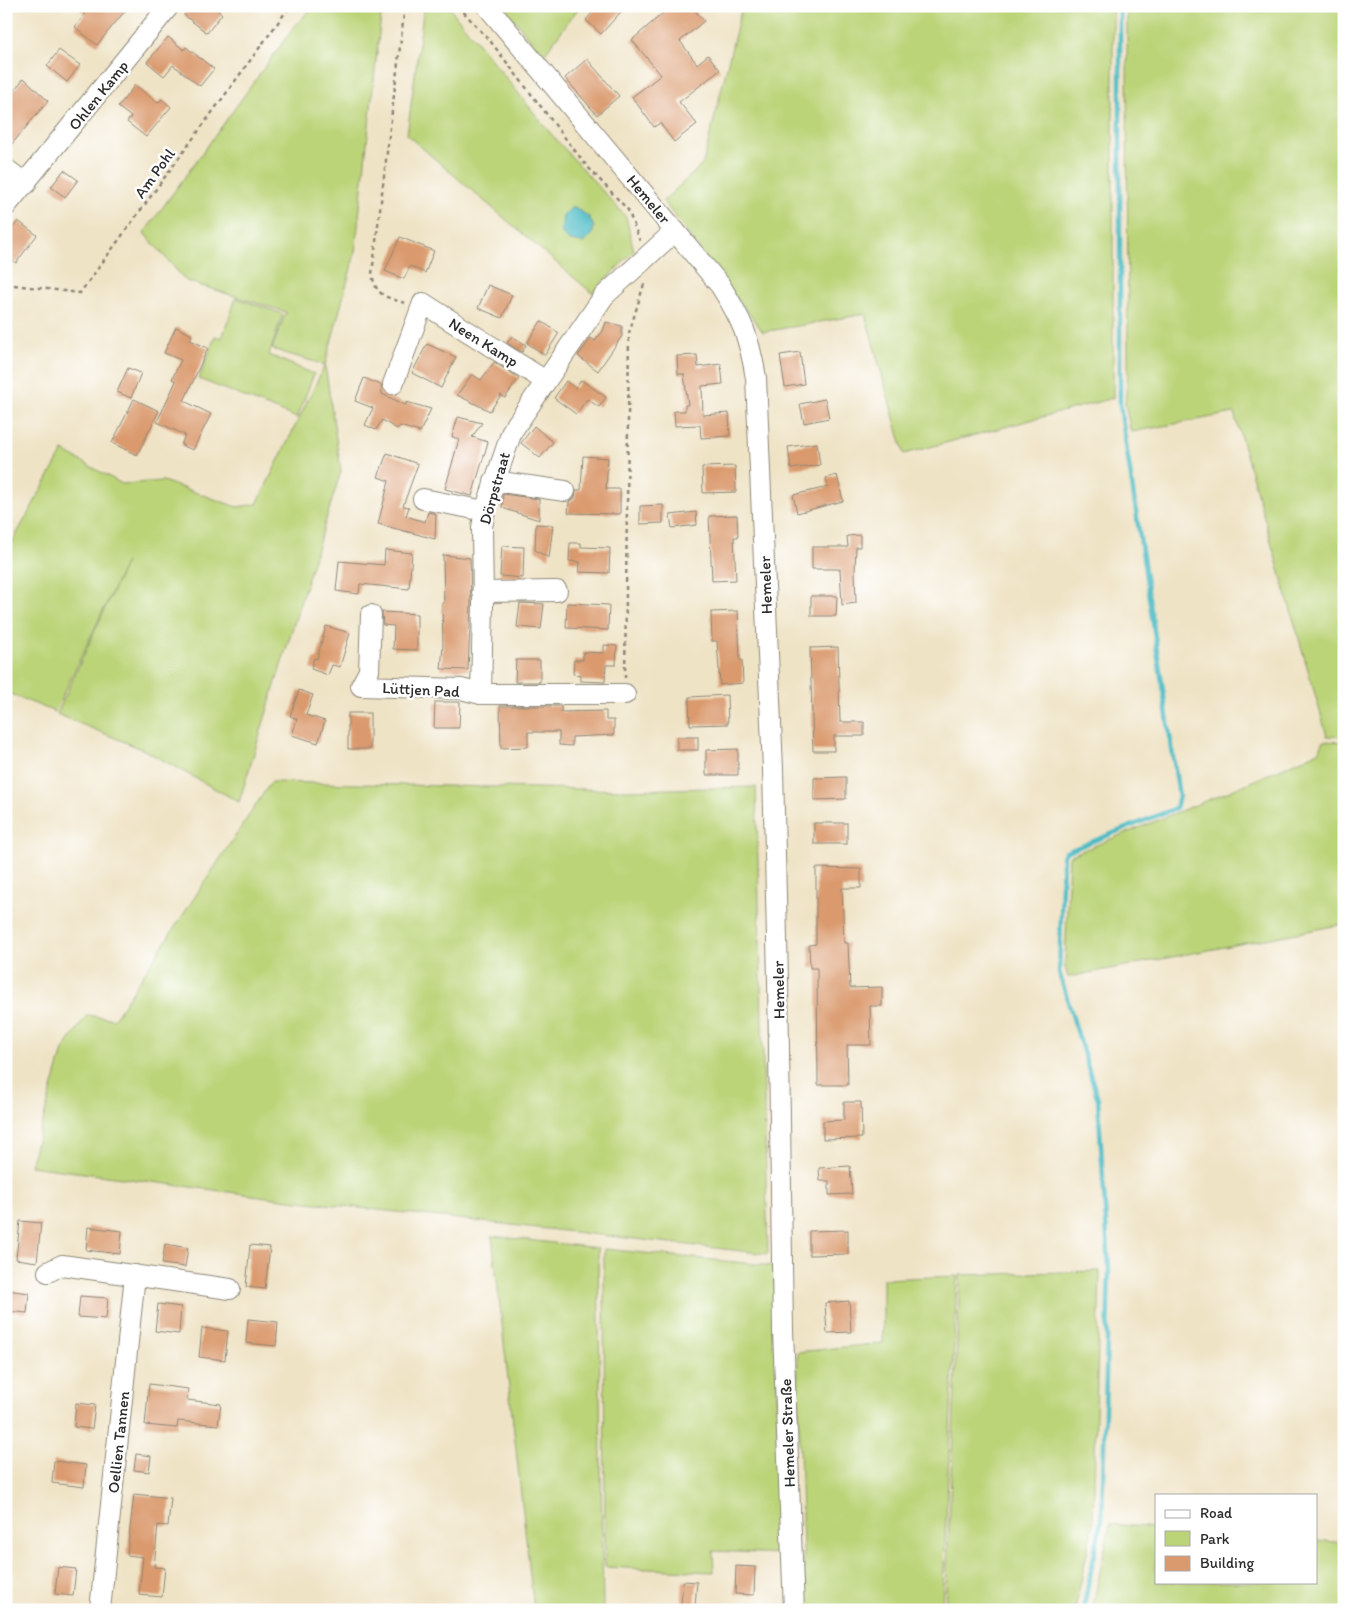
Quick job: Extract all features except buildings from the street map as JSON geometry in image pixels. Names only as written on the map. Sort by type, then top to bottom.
[{"type":"street","name":"Ohlen Kamp","points":[[6,206],[26,184],[169,6]]},
{"type":"street","name":"Hemeler","points":[[488,6],[720,284],[739,314],[749,340],[756,378],[772,769],[778,982],[781,1256]]},
{"type":"street","points":[[6,169],[26,184]]},
{"type":"street","name":"Dörpstraat","points":[[481,694],[482,527],[494,481],[512,431],[544,380],[604,296],[676,231]]},
{"type":"street","points":[[394,384],[423,304]]},
{"type":"street","name":"Neen Kamp","points":[[423,304],[544,380]]},
{"type":"street","points":[[494,481],[565,491]]},
{"type":"street","points":[[422,499],[485,511]]},
{"type":"street","points":[[482,592],[557,591]]},
{"type":"street","name":"Lüttjen Pad","points":[[371,615],[369,671],[361,686],[461,689],[481,694]]},
{"type":"street","points":[[481,694],[625,694]]},
{"type":"street","name":"Hemeler Straße","points":[[781,1256],[794,1610]]},
{"type":"street","points":[[48,1272],[62,1265],[230,1289]]},
{"type":"street","name":"Oellien Tannen","points":[[100,1610],[135,1274]]},
{"type":"path","name":"Am Pohl","points":[[6,284],[80,293],[290,6]]},
{"type":"path","points":[[405,6],[372,274],[374,288],[380,294],[404,303],[423,304]]},
{"type":"green space","points":[[314,6],[382,6],[355,253],[325,365],[272,349],[286,312],[186,281],[144,233],[294,27]]},
{"type":"green space","points":[[424,6],[448,6],[552,135],[626,217],[634,251],[592,293],[407,135]]},
{"type":"green space","points":[[504,6],[580,6],[543,56]]},
{"type":"green space","points":[[742,6],[1113,6],[1113,398],[904,454],[865,314],[763,332],[663,201],[703,164]]},
{"type":"green space","points":[[1127,6],[1344,6],[1344,737],[1327,736],[1234,413],[1131,432],[1125,404],[1128,372]]},
{"type":"green space","points":[[236,298],[283,314],[269,355],[314,374],[297,418],[199,379],[215,336],[222,338]]},
{"type":"green space","points":[[325,365],[341,471],[239,802],[144,750],[57,714],[126,562],[55,712],[6,692],[6,553],[63,451],[122,484],[163,481],[237,507],[257,504]]},
{"type":"green space","points":[[1324,741],[1344,742],[1344,924],[1068,977],[1065,967],[1069,856],[1230,791],[1318,752]]},
{"type":"green space","points":[[271,782],[626,790],[756,787],[768,1254],[290,1200],[30,1166],[63,1050],[87,1015],[114,1019]]},
{"type":"green space","points":[[492,1236],[598,1248],[603,1610],[534,1610]]},
{"type":"green space","points":[[604,1249],[774,1266],[781,1554],[713,1551],[714,1572],[605,1567]]},
{"type":"green space","points":[[1100,1271],[1093,1524],[1075,1610],[945,1610],[960,1275]]},
{"type":"green space","points":[[957,1276],[942,1610],[805,1610],[797,1352],[883,1343],[883,1279]]},
{"type":"green space","points":[[1110,1524],[1155,1528],[1155,1584],[1318,1584],[1318,1540],[1344,1543],[1344,1610],[1092,1610]]},
{"type":"water","points":[[573,206],[589,217],[594,227],[592,235],[583,243],[569,241],[561,232],[563,216]]},
{"type":"waterway","points":[[1083,1610],[1102,1517],[1109,1269],[1098,1100],[1059,972],[1063,857],[1066,852],[1176,808],[1179,796],[1120,405],[1120,6]]}]
